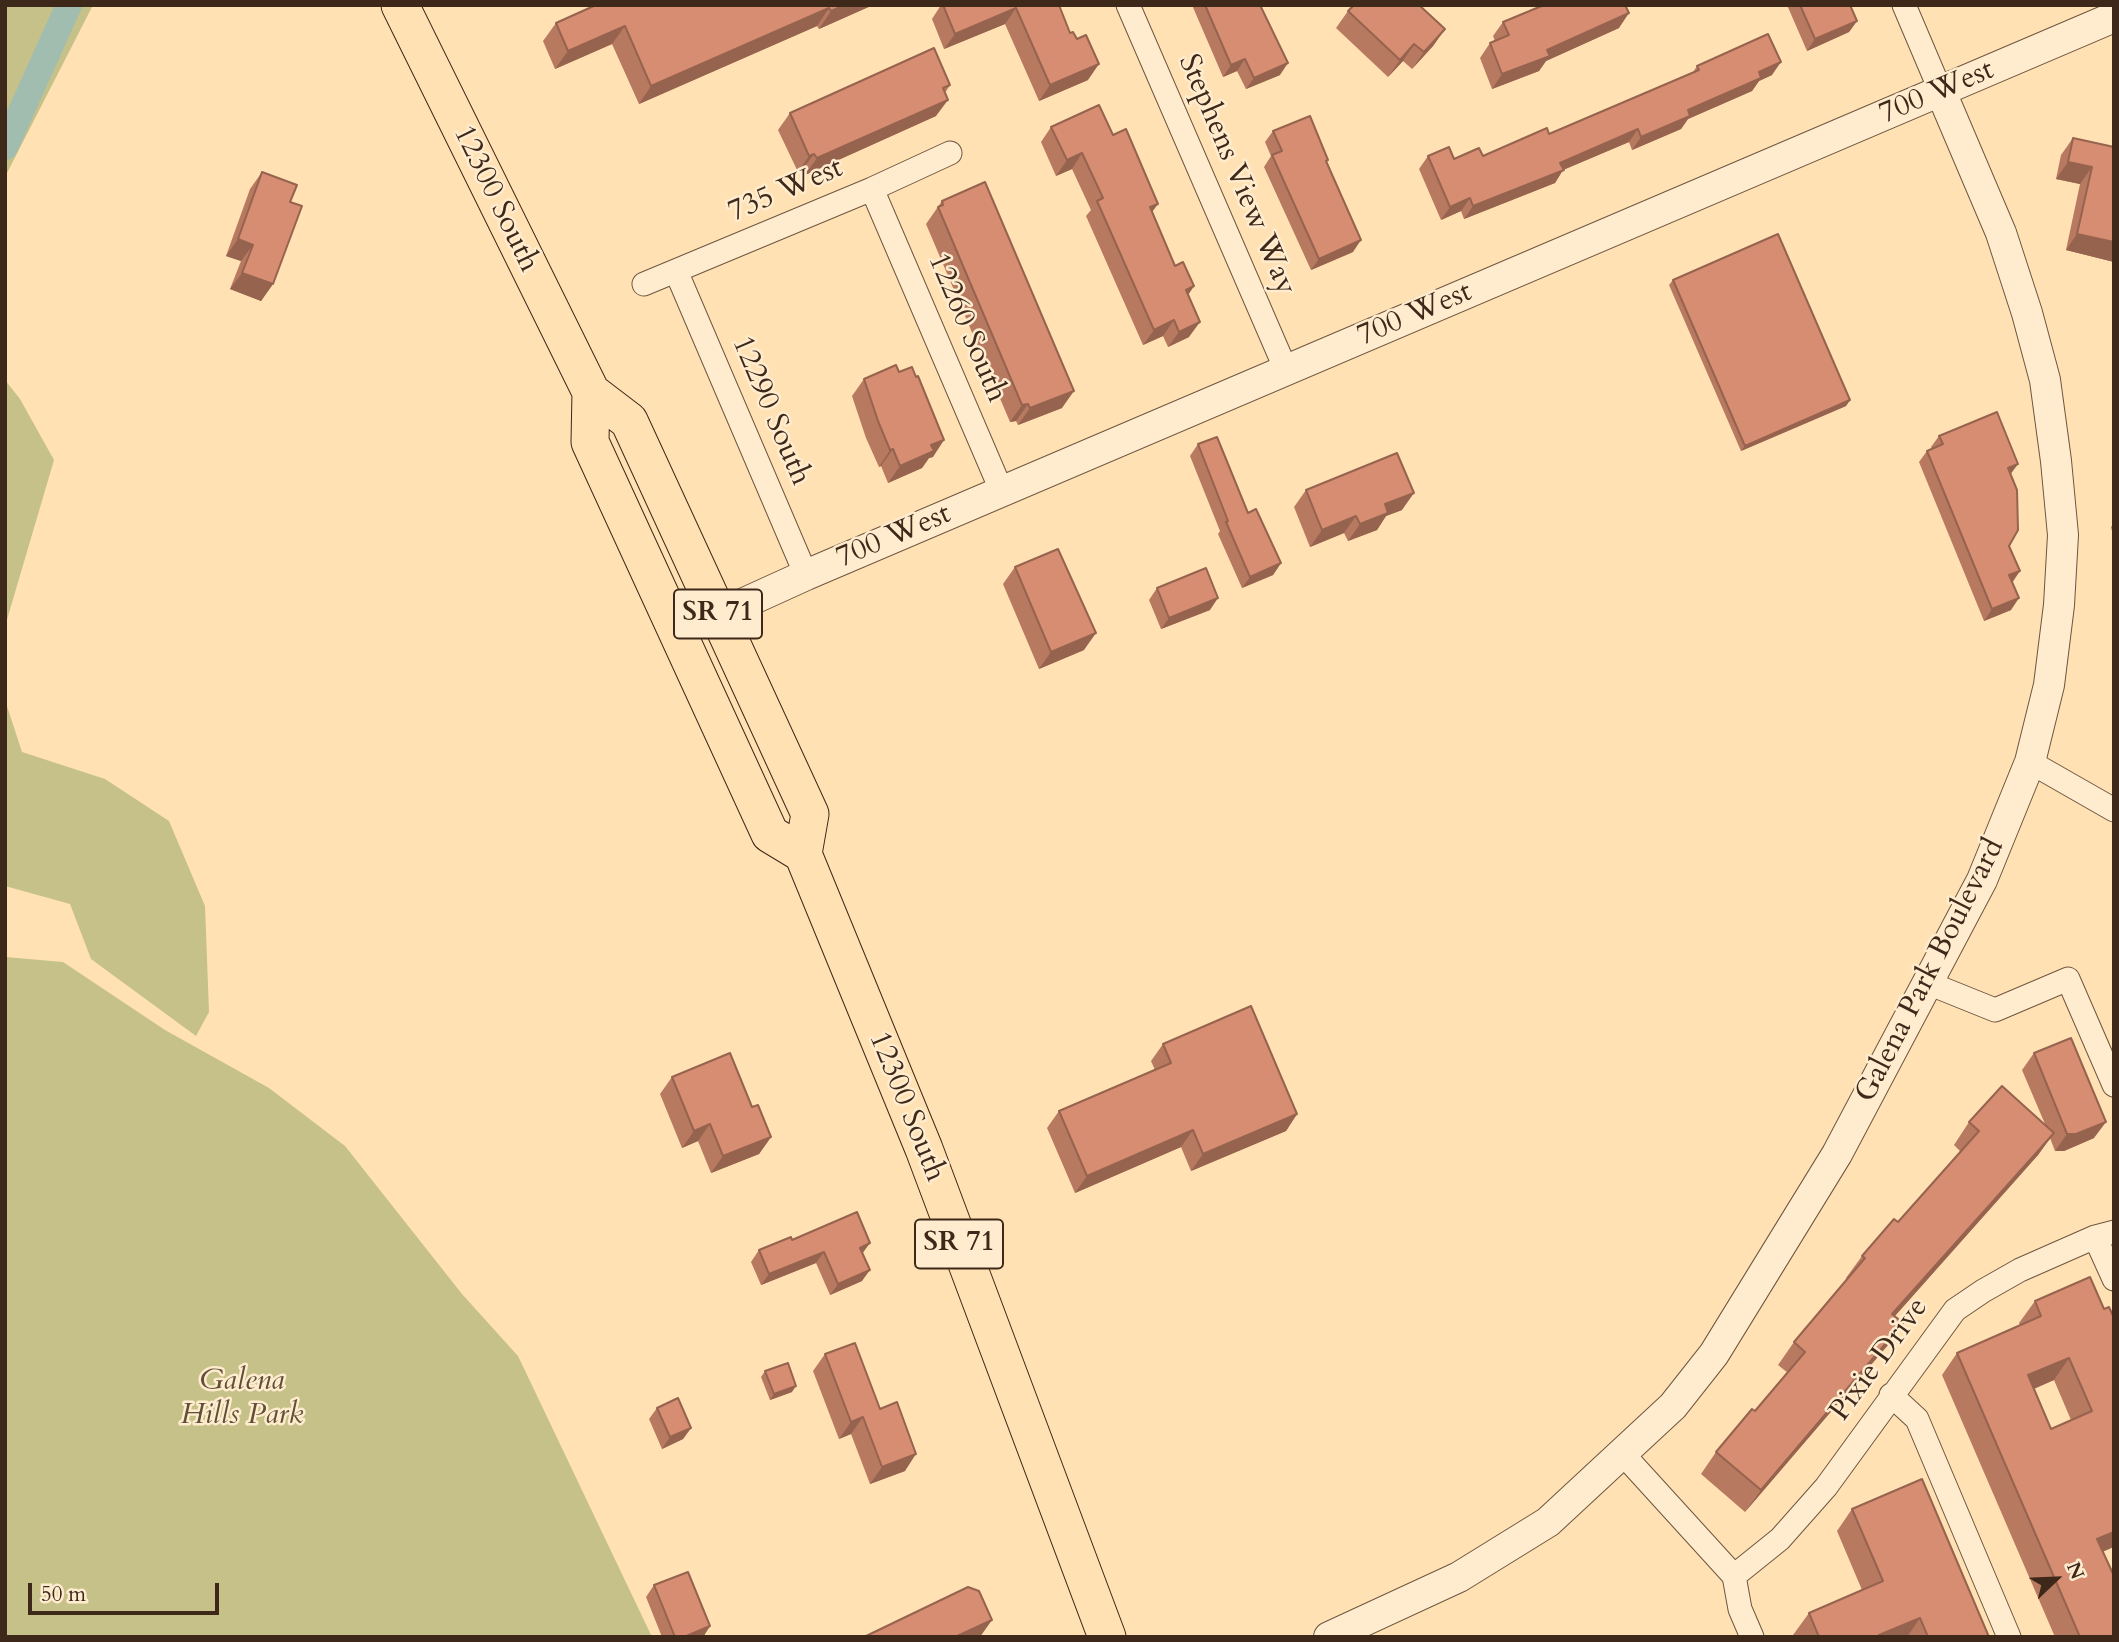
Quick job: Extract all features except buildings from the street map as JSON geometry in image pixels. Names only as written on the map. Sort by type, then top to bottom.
[{"type":"main road","name":"12300 South","points":[[400,5],[591,392],[629,421],[810,814],[803,854],[924,1149],[1107,1637]]},
{"type":"main road","name":"12300 South","points":[[591,392],[590,442],[770,834],[803,854]]},
{"type":"street","name":"Stephens View Way","points":[[1128,5],[1286,370]]},
{"type":"street","points":[[1904,5],[1941,92]]},
{"type":"street","name":"700 West","points":[[718,615],[1813,144],[2114,18]]},
{"type":"street","name":"Galena Park Boulevard","points":[[1329,1637],[1459,1577],[1537,1529],[1673,1406],[1714,1353],[1837,1154],[1982,880],[2030,762],[2049,685],[2059,605],[2063,535],[2056,461],[2045,380],[2027,313],[2001,233],[1941,92]]},
{"type":"street","name":"735 West","points":[[644,284],[872,189],[950,153]]},
{"type":"street","name":"12260 South","points":[[872,189],[1002,492]]},
{"type":"street","name":"12290 South","points":[[676,271],[806,575]]},
{"type":"street","points":[[2030,762],[2114,810]]},
{"type":"street","points":[[1928,983],[1995,1010],[2068,978],[2114,1085]]},
{"type":"street","points":[[2105,1235],[2114,1279]]},
{"type":"street","name":"Pixie Drive","points":[[1734,1576],[1780,1539],[1826,1488],[1955,1310],[2020,1270],[2105,1235]]},
{"type":"street","points":[[1891,1395],[1917,1419],[2009,1637]]},
{"type":"street","points":[[1622,1453],[1734,1576],[1740,1609],[1752,1637]]},
{"type":"green space","points":[[5,5],[93,5],[5,177]]},
{"type":"green space","points":[[5,380],[20,399],[54,460],[5,634]]},
{"type":"green space","points":[[5,700],[22,752],[105,779],[169,821],[205,906],[209,1012],[196,1036],[91,959],[70,904],[5,886]]},
{"type":"green space","name":"Galena Hills Park","points":[[5,957],[63,962],[165,1030],[269,1088],[345,1146],[462,1294],[518,1356],[652,1637],[5,1637]]},
{"type":"waterway","points":[[5,147],[69,5]]}]
